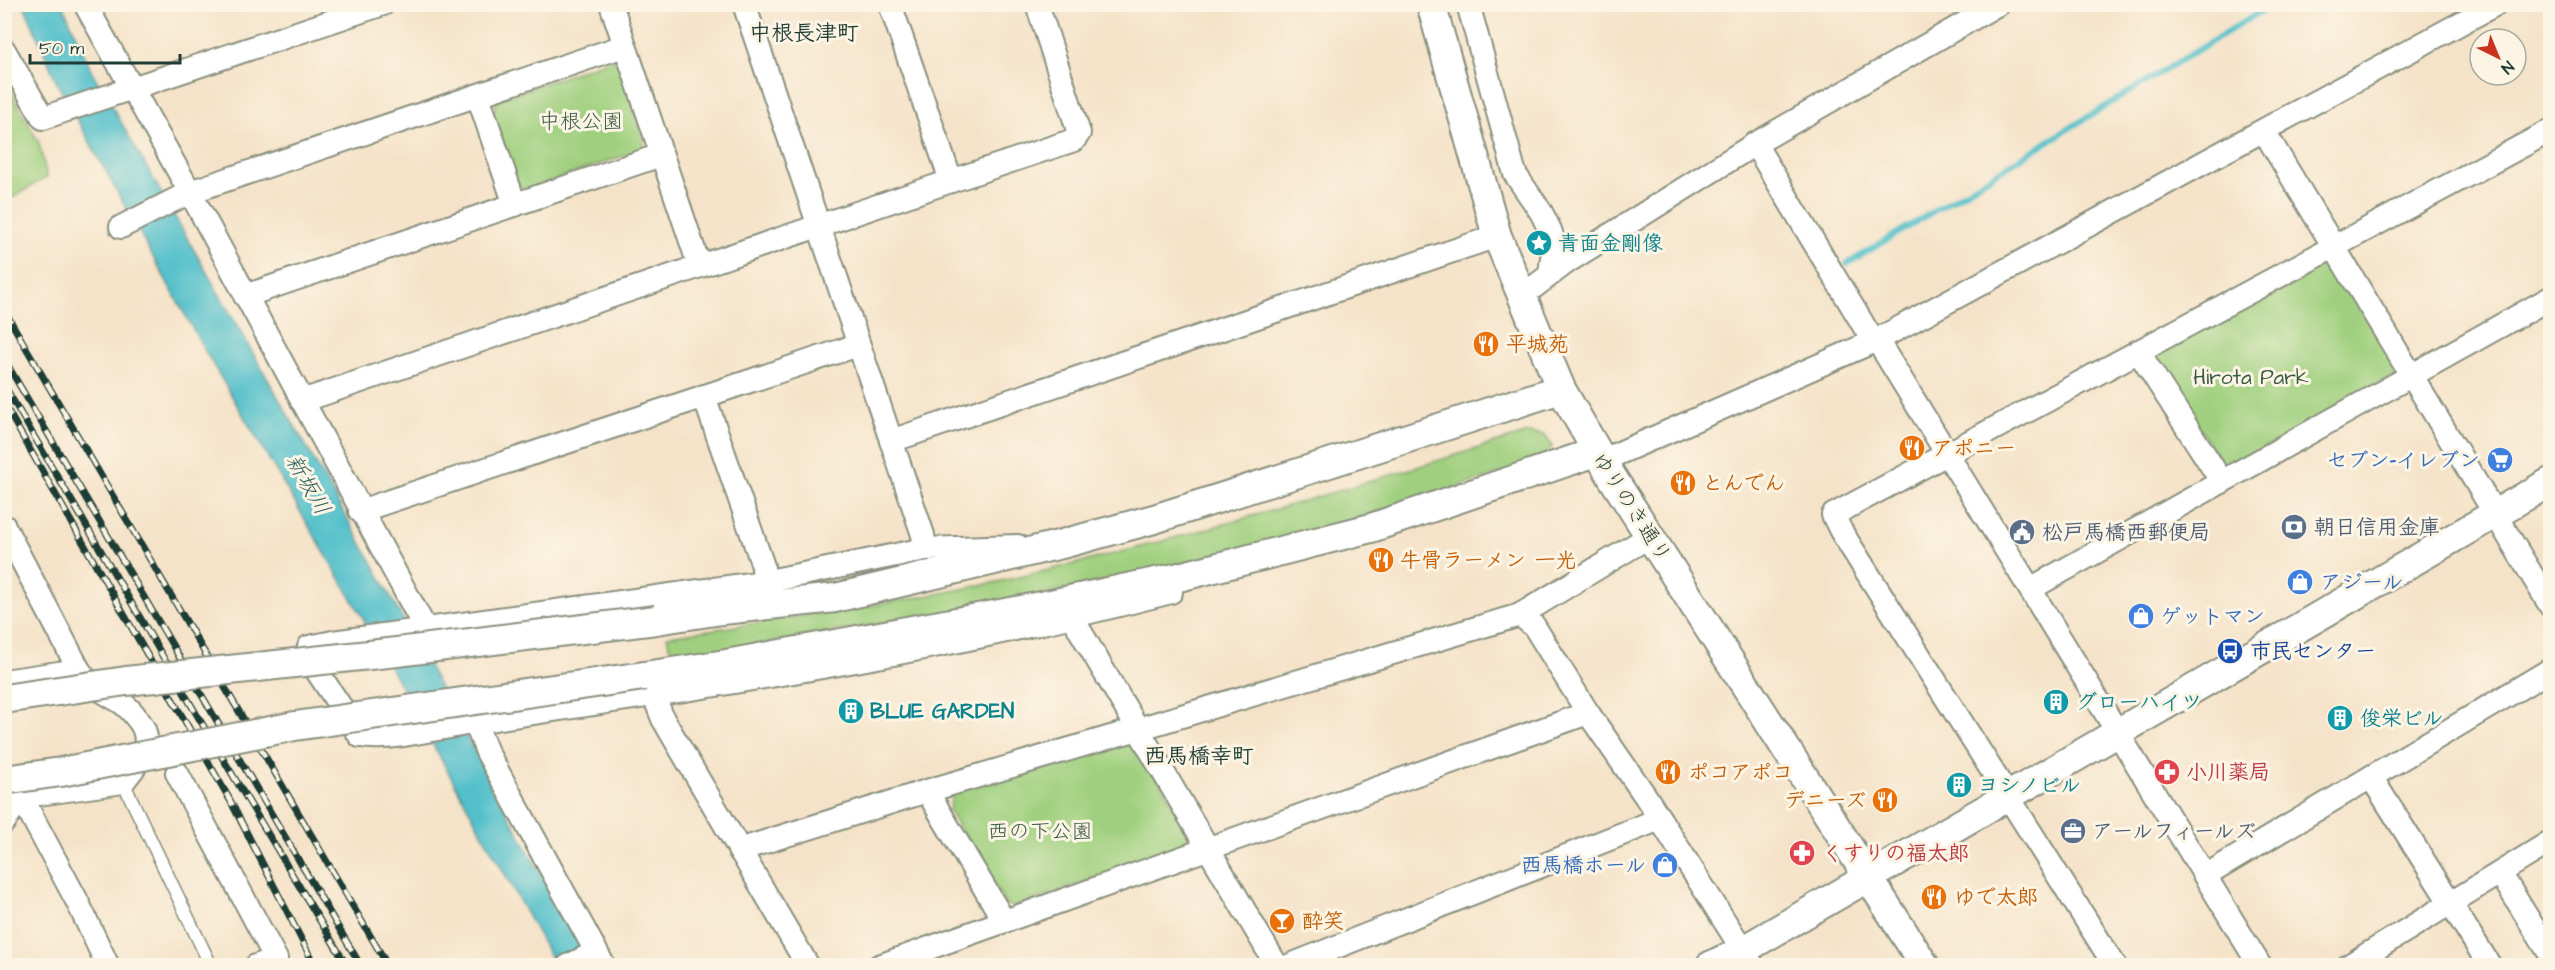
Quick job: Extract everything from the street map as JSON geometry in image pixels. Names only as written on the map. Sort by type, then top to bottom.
[{"type":"street","points":[[85,4],[190,192],[425,628]]},
{"type":"street","points":[[4,50],[43,118],[383,4]]},
{"type":"street","points":[[611,4],[699,266]]},
{"type":"street","points":[[744,4],[923,535],[925,549]]},
{"type":"street","points":[[890,4],[951,181]]},
{"type":"street","points":[[302,401],[1074,140],[1079,133],[1037,4]]},
{"type":"street","name":"ゆりのき通り","points":[[1431,4],[1497,236],[1561,389],[1599,457],[1925,966]]},
{"type":"street","points":[[1468,4],[1515,174],[1550,230],[1554,242],[1550,274]]},
{"type":"street","points":[[1519,293],[1534,287],[1550,274],[1755,144],[1998,4]]},
{"type":"street","points":[[10,792],[61,772],[295,726],[821,667],[1075,617],[1206,583],[1323,542],[1539,473],[1599,457],[1875,340],[2496,4]]},
{"type":"street","points":[[121,227],[190,192],[624,46]]},
{"type":"street","points":[[478,96],[515,205]]},
{"type":"street","points":[[2264,131],[2550,605]]},
{"type":"street","points":[[2115,966],[1833,515],[2550,131]]},
{"type":"street","points":[[1755,144],[1875,340],[2032,588],[2260,966]]},
{"type":"street","points":[[245,296],[661,155]]},
{"type":"street","points":[[891,441],[1497,236]]},
{"type":"street","points":[[2032,588],[2550,298]]},
{"type":"street","points":[[360,511],[858,345]]},
{"type":"street","points":[[2138,351],[2222,482]]},
{"type":"street","points":[[4,699],[126,681],[374,655],[835,598],[1062,544],[1154,519],[1561,389]]},
{"type":"street","points":[[704,396],[763,566],[764,582]]},
{"type":"street","points":[[1710,966],[1748,958],[1869,877],[2550,482]]},
{"type":"street","points":[[4,526],[79,670],[95,689],[119,701],[140,722],[146,749],[123,782],[10,792]]},
{"type":"street","points":[[739,850],[927,790],[1521,615],[1650,536]]},
{"type":"street","points":[[1062,544],[925,549],[764,582],[425,628],[309,647],[307,656],[360,736],[370,738],[475,722],[649,686],[726,664],[1026,609],[1175,578],[1323,542]]},
{"type":"street","points":[[1521,615],[1534,626],[1748,958]]},
{"type":"street","points":[[1075,617],[1079,629],[1277,966]]},
{"type":"street","points":[[4,681],[79,670]]},
{"type":"street","points":[[2205,876],[2550,670]]},
{"type":"street","points":[[649,686],[663,719],[808,966]]},
{"type":"street","points":[[879,966],[1588,713]]},
{"type":"street","points":[[475,722],[487,752],[600,959],[568,966]]},
{"type":"street","points":[[177,773],[270,963]]},
{"type":"street","points":[[2371,777],[2490,966]]},
{"type":"street","points":[[927,790],[1004,921]]},
{"type":"street","points":[[4,822],[10,792]]},
{"type":"street","points":[[10,792],[108,966]]},
{"type":"street","points":[[1288,966],[1660,819]]},
{"type":"street","points":[[2348,966],[2550,842]]},
{"type":"street","points":[[2500,873],[2550,954]]},
{"type":"lane","points":[[123,782],[211,966]]},
{"type":"green space","name":"中根公園","points":[[613,59],[619,63],[644,140],[643,149],[526,190],[518,184],[492,114],[497,100]]},
{"type":"green space","points":[[4,79],[39,143],[47,177],[5,202]]},
{"type":"green space","name":"Hirota Park","points":[[2320,261],[2338,267],[2397,364],[2394,375],[2233,466],[2222,464],[2153,357],[2155,352]]},
{"type":"green space","points":[[1528,433],[1545,435],[1552,447],[1540,461],[1290,540],[985,607],[672,658],[667,636],[902,600],[1041,572],[1225,524]]},
{"type":"green space","name":"西の下公園","points":[[1123,743],[1139,745],[1189,833],[1190,842],[1184,847],[1014,907],[1006,905],[949,811],[953,792]]},
{"type":"water","name":"新坂川","points":[[24,5],[63,5],[90,68],[371,560],[590,965],[555,965],[358,609],[205,351],[57,83]]},
{"type":"waterway","points":[[1847,264],[2273,4]]},
{"type":"waterway","points":[[89,755],[98,749],[116,748]]},
{"type":"railway","points":[[4,310],[388,966]]},
{"type":"railway","points":[[4,359],[361,966]]},
{"type":"railway","points":[[4,385],[347,966]]},
{"type":"railway","points":[[4,404],[230,800],[315,966]]},
{"type":"place","name":"青面金剛像","points":[[1539,243]]},
{"type":"place","name":"平城苑","points":[[1486,344]]},
{"type":"place","name":"アポニー","points":[[1912,448]]},
{"type":"place","name":"セブン-イレブン","points":[[2500,460]]},
{"type":"place","name":"とんでん","points":[[1683,483]]},
{"type":"place","name":"朝日信用金庫","points":[[2294,527]]},
{"type":"place","name":"松戸馬橋西郵便局","points":[[2022,532]]},
{"type":"place","name":"牛骨ラーメン 一光","points":[[1381,560]]},
{"type":"place","name":"アジール","points":[[2300,582]]},
{"type":"place","name":"ゲットマン","points":[[2141,616]]},
{"type":"place","name":"市民センター","points":[[2230,651]]},
{"type":"place","name":"グローハイツ","points":[[2056,702]]},
{"type":"place","name":"BLUE GARDEN","points":[[851,711]]},
{"type":"place","name":"俊栄ビル","points":[[2340,718]]},
{"type":"place","name":"ポコアポコ","points":[[1668,772]]},
{"type":"place","name":"小川薬局","points":[[2167,772]]},
{"type":"place","name":"ヨシノビル","points":[[1959,785]]},
{"type":"place","name":"デニーズ","points":[[1885,800]]},
{"type":"place","name":"アールフィールズ","points":[[2073,831]]},
{"type":"place","name":"くすりの福太郎","points":[[1802,853]]},
{"type":"place","name":"西馬橋ホール","points":[[1665,865]]},
{"type":"place","name":"ゆで太郎","points":[[1934,897]]},
{"type":"place","name":"酔笑","points":[[1282,921]]},
{"type":"district","name":"中根長津町","points":[[804,32]]},
{"type":"district","name":"西馬橋幸町","points":[[1199,755]]}]
